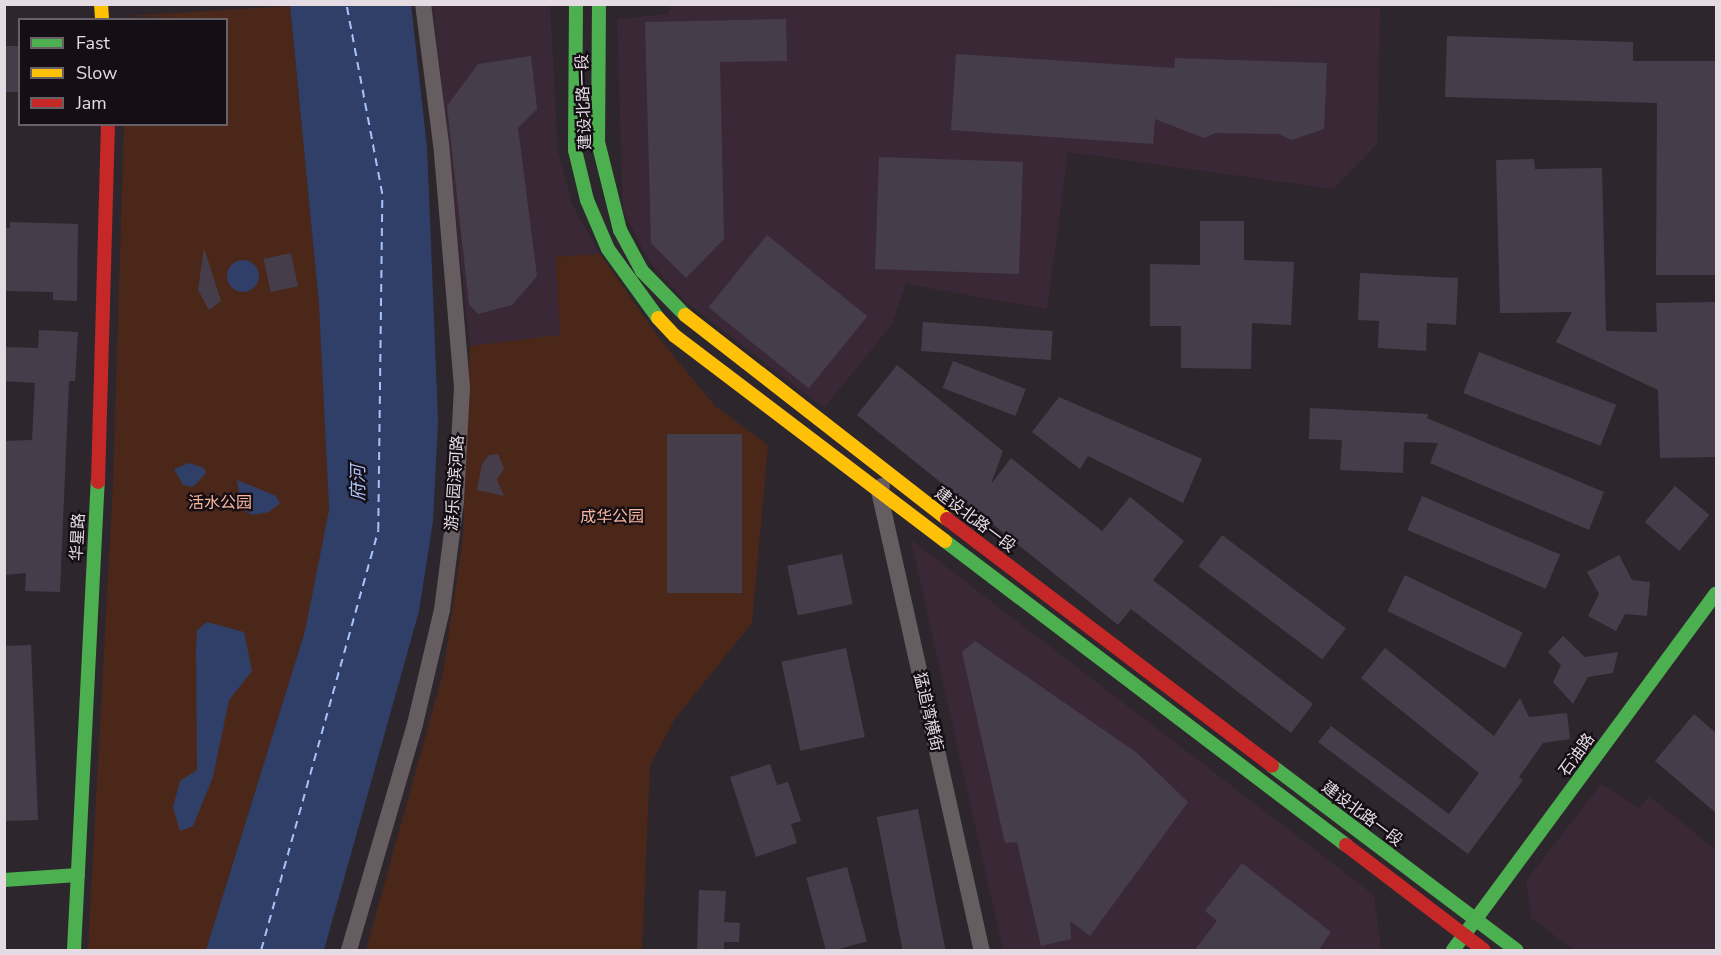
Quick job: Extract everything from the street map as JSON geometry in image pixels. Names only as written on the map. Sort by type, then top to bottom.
[{"type":"main road","name":"建设北路一段","points":[[576,4],[575,150],[587,200],[608,249],[639,296],[675,336],[1484,951]]},
{"type":"main road","name":"建设北路一段","points":[[599,4],[598,142],[620,230],[642,271],[714,342],[1516,951]]},
{"type":"main road","name":"华星路","points":[[75,951],[105,355],[108,126]]},
{"type":"main road","name":"石油路","points":[[1453,951],[1716,593]]},
{"type":"main road","points":[[4,880],[78,875]]},
{"type":"street","name":"游乐园滨河路","points":[[349,951],[415,724],[442,610],[456,501],[462,387],[441,144],[423,4]]},
{"type":"street","points":[[879,491],[888,474]]},
{"type":"street","name":"猛追湾横街","points":[[879,491],[982,951]]},
{"type":"shaded area","points":[[433,4],[550,5],[558,152],[573,206],[600,254],[556,257],[561,335],[470,346]]},
{"type":"shaded area","points":[[671,4],[1380,8],[1377,144],[1333,189],[1068,152],[1047,309],[906,284],[892,324],[824,408],[686,302],[648,260],[623,210],[617,19],[668,14]]},
{"type":"shaded area","points":[[911,540],[1374,895],[1381,950],[1003,950]]},
{"type":"shaded area","points":[[1601,784],[1639,809],[1649,796],[1716,850],[1716,950],[1574,950],[1531,918],[1526,881]]},
{"type":"green space","name":"活水公园","points":[[290,6],[319,304],[329,510],[305,631],[206,950],[88,950],[113,484],[124,126],[228,126],[228,18],[127,16]]},
{"type":"green space","name":"成华公园","points":[[600,254],[659,338],[715,406],[768,445],[752,623],[674,720],[650,766],[642,950],[366,950],[443,673],[463,538],[470,346],[560,335],[556,257]]},
{"type":"water","name":"府河","points":[[290,5],[411,5],[427,147],[438,422],[433,521],[419,611],[324,950],[206,950],[305,631],[329,510],[319,304]]},
{"type":"water","points":[[243,260],[254,265],[259,276],[254,287],[243,292],[232,287],[227,276],[232,265]]},
{"type":"water","points":[[189,463],[204,468],[206,473],[193,487],[183,485],[174,469]]},
{"type":"water","points":[[237,480],[276,496],[280,503],[269,512],[252,515],[242,509]]},
{"type":"water","points":[[207,622],[244,632],[252,671],[229,700],[213,777],[193,826],[180,831],[173,807],[180,781],[197,770],[197,630]]},
{"type":"building","points":[[786,19],[787,61],[720,62],[724,239],[686,278],[651,243],[645,22]]},
{"type":"building","points":[[1447,36],[1633,42],[1633,61],[1716,61],[1716,275],[1656,275],[1657,103],[1445,97]]},
{"type":"building","points":[[4,46],[18,46],[18,92],[4,92]]},
{"type":"building","points":[[956,54],[1174,68],[1175,58],[1327,63],[1324,129],[1291,140],[1279,134],[1215,133],[1204,138],[1155,119],[1153,144],[951,130]]},
{"type":"building","points":[[531,56],[537,109],[518,128],[537,276],[512,305],[478,314],[469,304],[447,106],[478,64]]},
{"type":"building","points":[[879,157],[1023,162],[1019,274],[875,269]]},
{"type":"building","points":[[1534,159],[1535,169],[1602,168],[1606,331],[1657,332],[1656,303],[1716,302],[1716,457],[1660,458],[1658,390],[1556,342],[1572,312],[1500,313],[1496,160]]},
{"type":"building","points":[[1200,221],[1244,221],[1244,260],[1294,262],[1291,325],[1252,323],[1251,369],[1181,368],[1181,326],[1150,326],[1150,264],[1200,265]]},
{"type":"building","points":[[10,222],[78,224],[77,301],[53,300],[53,292],[4,291],[4,228],[10,228]]},
{"type":"building","points":[[767,235],[867,316],[809,388],[708,307]]},
{"type":"building","points":[[204,248],[221,301],[209,310],[198,290]]},
{"type":"building","points":[[291,253],[298,286],[271,292],[264,259]]},
{"type":"building","points":[[1360,273],[1458,278],[1456,325],[1427,323],[1426,351],[1378,348],[1379,321],[1358,320]]},
{"type":"building","points":[[923,322],[1053,331],[1051,360],[921,351]]},
{"type":"building","points":[[39,330],[78,332],[75,381],[69,381],[60,592],[25,591],[26,573],[4,575],[4,441],[32,440],[35,383],[4,381],[4,347],[38,348]]},
{"type":"building","points":[[1479,352],[1616,405],[1600,446],[1463,393]]},
{"type":"building","points":[[953,361],[1026,389],[1015,416],[943,388]]},
{"type":"building","points":[[897,365],[1003,451],[991,484],[1011,458],[1102,531],[1130,497],[1184,541],[1153,580],[1313,704],[1291,733],[1131,609],[1118,625],[857,415]]},
{"type":"building","points":[[1059,397],[1202,459],[1183,503],[1088,456],[1080,469],[1032,432]]},
{"type":"building","points":[[1310,408],[1428,414],[1427,418],[1604,492],[1589,530],[1430,463],[1438,443],[1404,442],[1403,473],[1340,470],[1342,440],[1309,439]]},
{"type":"building","points":[[667,434],[742,434],[742,593],[667,593]]},
{"type":"building","points":[[498,454],[504,468],[497,480],[504,496],[477,490],[482,464],[489,455]]},
{"type":"building","points":[[1675,486],[1709,515],[1679,551],[1645,522]]},
{"type":"building","points":[[1422,496],[1560,555],[1546,589],[1408,530]]},
{"type":"building","points":[[1222,535],[1346,628],[1322,659],[1199,566]]},
{"type":"building","points":[[842,554],[853,604],[798,616],[787,566]]},
{"type":"building","points":[[1619,555],[1632,580],[1650,582],[1647,616],[1625,614],[1616,631],[1588,616],[1599,594],[1587,572]]},
{"type":"building","points":[[1405,575],[1523,632],[1505,668],[1387,611]]},
{"type":"building","points":[[1563,636],[1585,657],[1618,652],[1613,673],[1588,677],[1573,704],[1553,682],[1561,665],[1548,652]]},
{"type":"building","points":[[975,641],[1137,753],[1188,802],[1090,936],[1070,921],[1071,939],[1041,946],[1017,842],[1005,843],[962,652]]},
{"type":"building","points":[[31,645],[38,820],[4,821],[4,646]]},
{"type":"building","points":[[846,648],[865,737],[800,751],[781,662]]},
{"type":"building","points":[[1385,648],[1494,736],[1520,698],[1529,717],[1567,713],[1570,739],[1543,743],[1519,777],[1523,780],[1468,854],[1318,742],[1331,726],[1449,814],[1479,773],[1361,678]]},
{"type":"building","points":[[1694,714],[1716,733],[1716,813],[1655,761]]},
{"type":"building","points":[[770,764],[777,785],[788,782],[801,821],[791,824],[797,843],[756,857],[730,777]]},
{"type":"building","points":[[918,809],[945,950],[903,950],[877,817]]},
{"type":"building","points":[[1242,863],[1331,932],[1318,951],[1194,951],[1217,921],[1205,911]]},
{"type":"building","points":[[847,867],[867,941],[835,950],[826,950],[806,878]]},
{"type":"building","points":[[699,890],[726,891],[724,922],[740,923],[739,942],[724,942],[724,951],[697,951]]},
{"type":"ferry route","points":[[261,950],[378,530],[382,194],[346,4]]},
{"type":"traffic: fast","points":[[576,4],[575,150],[587,200],[608,249],[658,318]]},
{"type":"traffic: fast","points":[[599,4],[598,142],[620,230],[642,271],[685,315]]},
{"type":"traffic: fast","points":[[74,950],[98,482]]},
{"type":"traffic: fast","points":[[945,541],[1346,845]]},
{"type":"traffic: fast","points":[[1453,950],[1716,593]]},
{"type":"traffic: fast","points":[[1272,766],[1516,950]]},
{"type":"traffic: fast","points":[[4,880],[78,875]]},
{"type":"traffic: slow","points":[[101,4],[102,18]]},
{"type":"traffic: slow","points":[[685,315],[947,519]]},
{"type":"traffic: slow","points":[[658,318],[675,336],[945,541]]},
{"type":"traffic: jam","points":[[98,482],[108,126]]},
{"type":"traffic: jam","points":[[947,519],[1272,766]]},
{"type":"traffic: jam","points":[[1346,845],[1484,950]]}]
